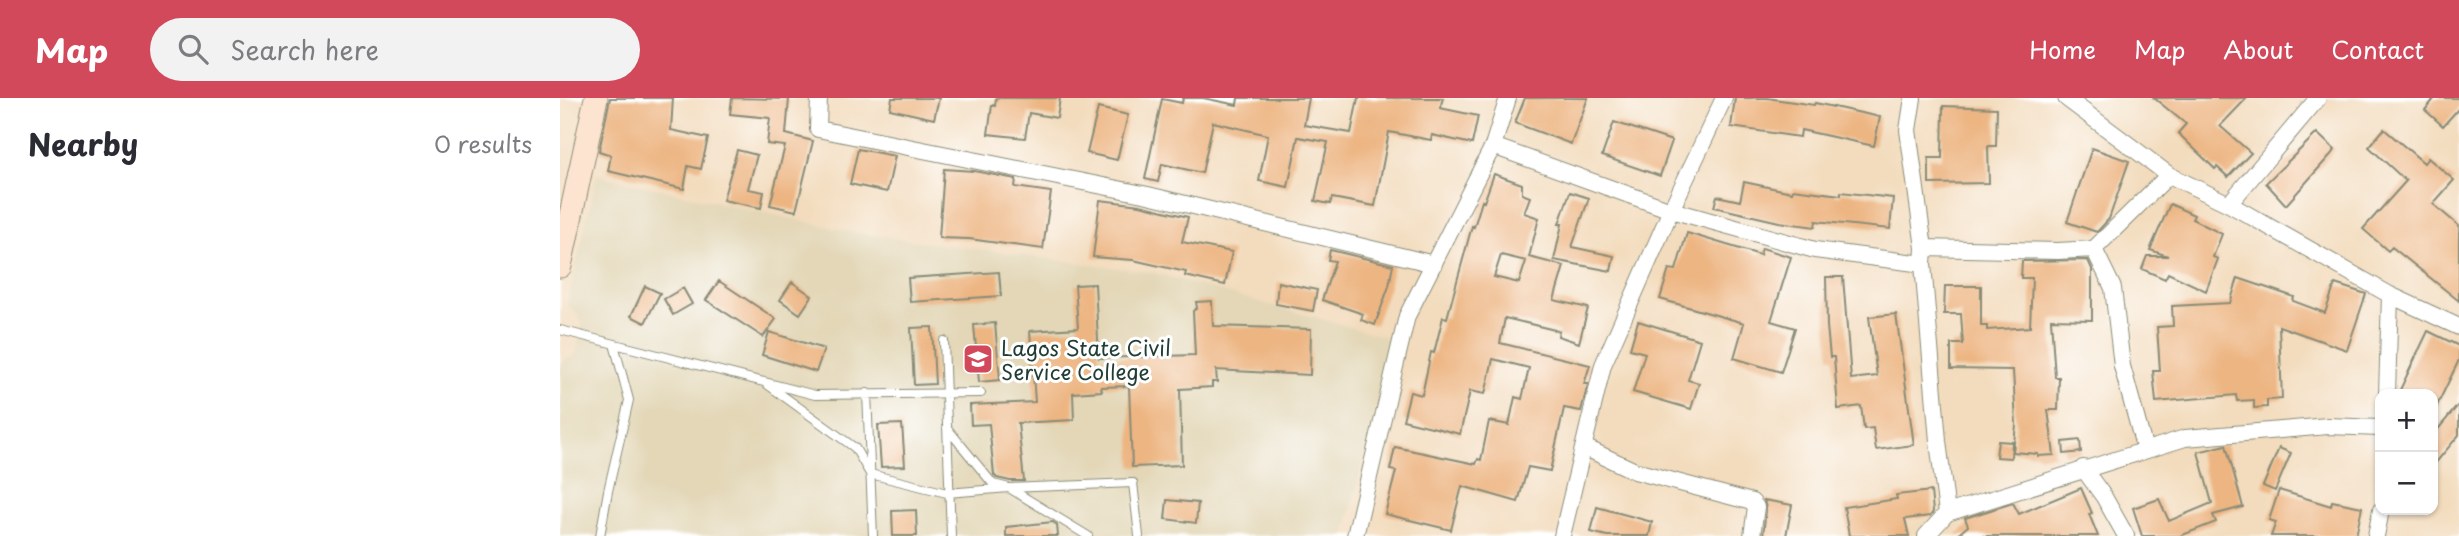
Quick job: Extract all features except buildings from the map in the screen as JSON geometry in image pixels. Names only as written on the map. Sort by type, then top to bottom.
[{"type":"main road","points":[[560,266],[596,98]]},
{"type":"street","points":[[819,98],[818,129],[1148,195],[1434,264]]},
{"type":"street","points":[[1355,536],[1407,316],[1493,146],[1508,98]]},
{"type":"street","points":[[1562,536],[1603,365],[1724,98]]},
{"type":"street","points":[[1913,98],[1908,130],[1924,256],[1938,441],[1947,513]]},
{"type":"street","points":[[2066,98],[2169,175],[2229,204],[2390,295],[2459,327]]},
{"type":"street","points":[[2229,204],[2318,98]]},
{"type":"street","points":[[1493,146],[1671,210],[1815,250],[1924,256],[2094,248],[2169,175]]},
{"type":"street","points":[[2094,248],[2113,288],[2122,366],[2145,450]]},
{"type":"street","points":[[2387,389],[2390,295]]},
{"type":"street","points":[[1926,536],[1947,513],[2185,438],[2328,426],[2375,428]]},
{"type":"street","points":[[1584,447],[1635,471],[1752,502],[1756,508],[1752,536]]},
{"type":"street","points":[[2083,468],[2104,497],[2126,536]]},
{"type":"street","points":[[2376,536],[2380,515]]},
{"type":"lane","points":[[560,330],[814,395],[981,393]]},
{"type":"lane","points":[[944,341],[947,494],[951,536]]},
{"type":"lane","points":[[600,536],[629,400],[614,344]]},
{"type":"lane","points":[[764,382],[855,448],[870,474],[947,494],[1009,488],[1133,483],[1139,536]]},
{"type":"lane","points":[[867,393],[873,536]]},
{"type":"lane","points":[[947,428],[993,484],[1009,488],[1088,536]]},
{"type":"shaded area","name":"Lagos State Civil Service College","points":[[597,175],[856,233],[1155,273],[1393,339],[1345,536],[560,536],[560,367],[561,363],[576,354],[582,324],[577,314],[567,305]]},
{"type":"place","name":"Lagos State Civil Service College","points":[[978,359]]}]
